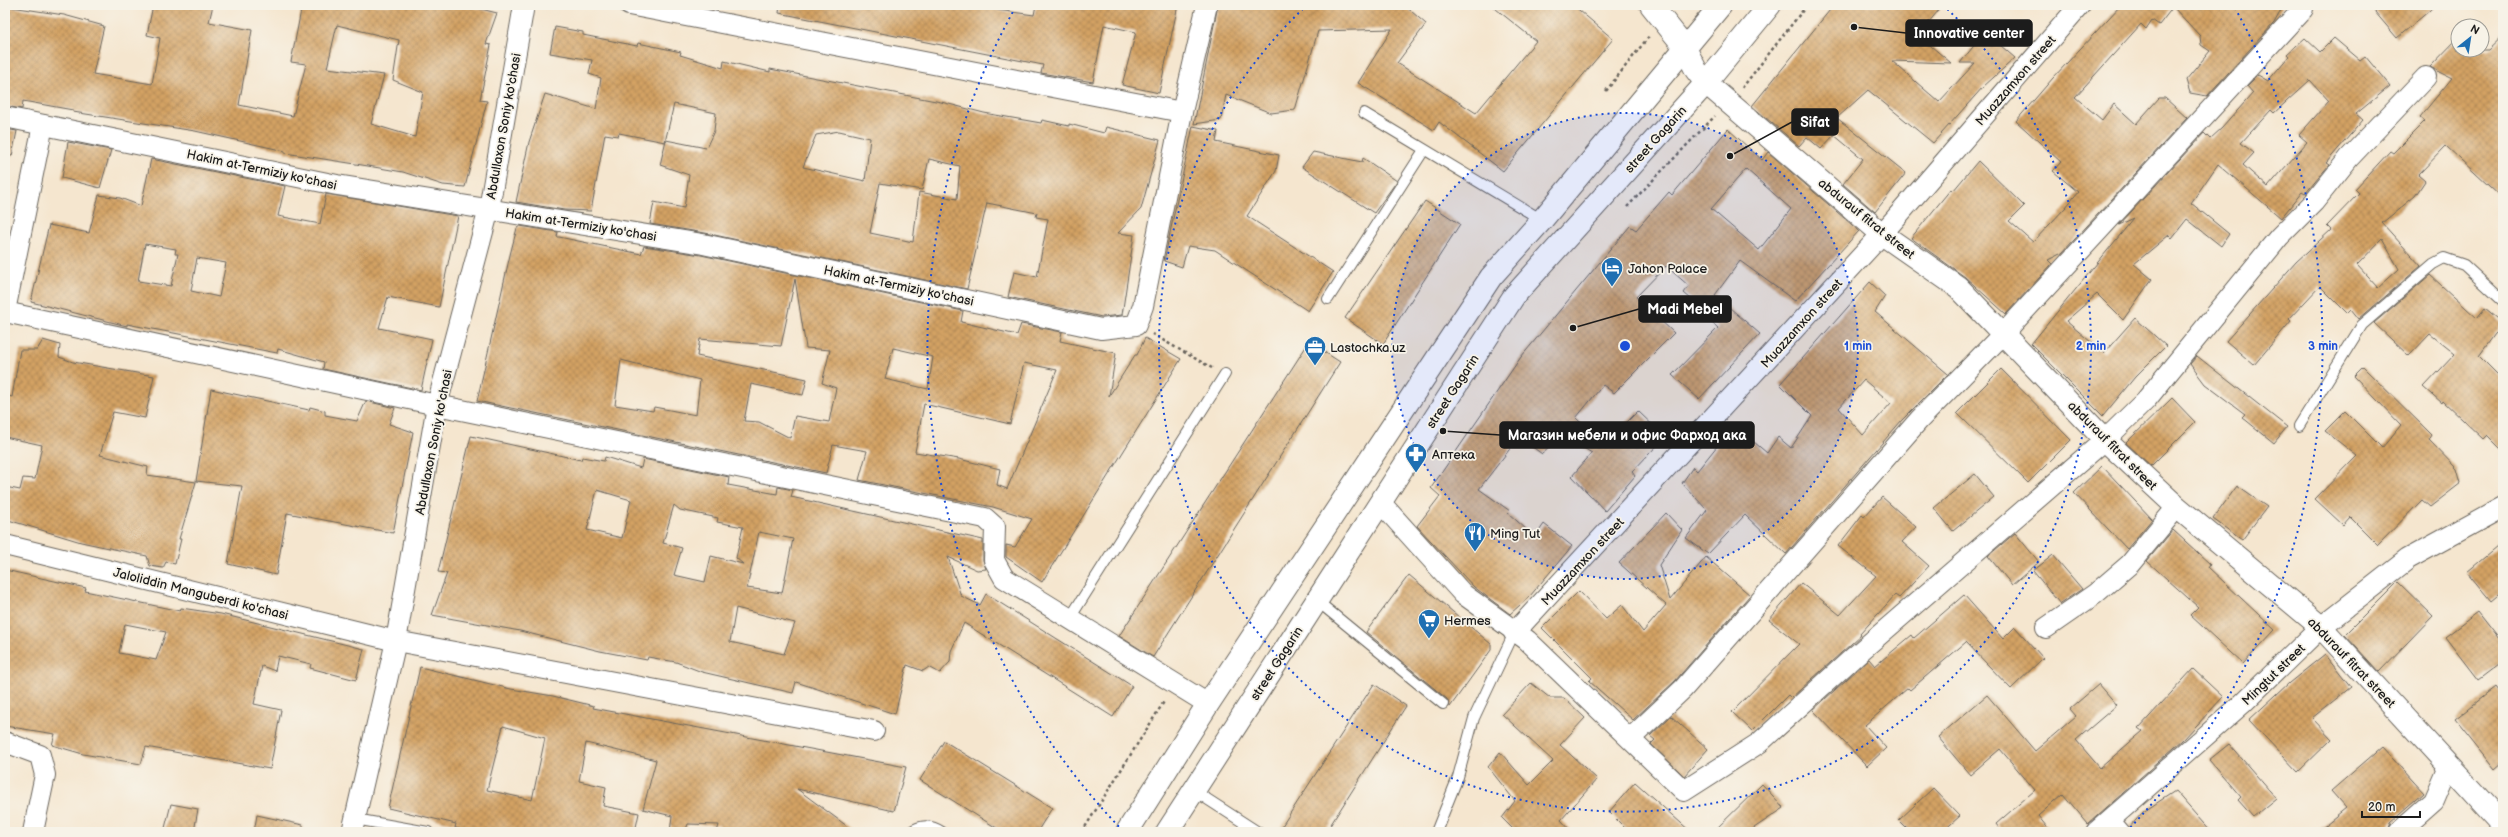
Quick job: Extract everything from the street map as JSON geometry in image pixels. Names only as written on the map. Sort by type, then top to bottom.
[{"type":"main road","points":[[1127,832],[1208,704],[1491,277],[1542,220],[1684,46],[1721,5]]},
{"type":"main road","name":"street Gagarin","points":[[1167,832],[1514,296],[1706,83],[1770,5]]},
{"type":"main road","name":"abdurauf fitrat street","points":[[1657,12],[1684,46],[1696,70],[1706,83],[1882,234],[1958,287],[2106,440],[2177,507],[2321,627],[2503,825]]},
{"type":"street","name":"Abdullaxon Soniy ko'chasi","points":[[354,826],[396,641],[437,405],[489,209],[524,5]]},
{"type":"street","points":[[628,5],[1182,112]]},
{"type":"street","points":[[1136,325],[1143,306],[1182,112],[1207,5]]},
{"type":"street","name":"Muazzamxon street","points":[[1514,633],[1882,234],[2080,5]]},
{"type":"street","points":[[1632,738],[1683,689],[1919,420],[2004,333],[2303,9]]},
{"type":"street","points":[[1380,502],[1463,594],[1514,633],[1527,640],[1632,738],[1684,791],[1760,743],[1861,651],[2106,440],[2146,400],[2279,237],[2314,202],[2349,158],[2426,77]]},
{"type":"street","name":"Hakim at-Termiziy ko'chasi","points":[[5,117],[337,185],[703,244],[1101,330],[1136,325]]},
{"type":"street","points":[[43,125],[5,311],[437,405],[985,518],[995,528],[994,560],[1004,578],[1208,704]]},
{"type":"street","name":"Mingtut street","points":[[2096,832],[2118,825],[2321,627],[2408,559],[2503,506]]},
{"type":"street","points":[[2046,628],[2095,594],[2130,564],[2177,507]]},
{"type":"street","name":"Jaloliddin Manguberdi ko'chasi","points":[[5,545],[396,641],[874,732]]},
{"type":"street","points":[[5,742],[40,755],[45,775],[33,832]]},
{"type":"street","points":[[2399,832],[2434,801],[2449,766]]},
{"type":"lane","points":[[1364,113],[1542,220]]},
{"type":"lane","points":[[1328,299],[1424,150]]},
{"type":"lane","points":[[2299,426],[2362,325],[2433,264],[2444,258],[2464,265],[2503,301]]},
{"type":"lane","points":[[1070,618],[1225,374]]},
{"type":"lane","points":[[1316,600],[1443,704]]},
{"type":"lane","points":[[1436,832],[1458,777],[1474,718],[1514,633]]},
{"type":"lane","points":[[1194,790],[1258,832]]},
{"type":"lane","points":[[354,826],[428,832]]},
{"type":"lane","points":[[910,832],[915,828],[926,826],[934,827],[942,832]]},
{"type":"path","points":[[1606,91],[1657,12]]},
{"type":"path","points":[[1136,325],[1225,374]]},
{"type":"path","points":[[1082,832],[1175,684]]},
{"type":"building","points":[[153,5],[213,5],[209,22],[252,30],[239,105],[293,116],[306,64],[291,62],[302,5],[465,5],[497,13],[486,44],[491,45],[480,100],[487,101],[465,187],[443,185],[403,172],[285,153],[285,151],[195,131],[73,112],[73,110],[23,101],[22,109],[5,106],[5,6],[64,15],[104,26],[93,74],[152,84],[160,38],[147,35]],"holes":[[[337,25],[399,40],[393,80],[423,92],[415,137],[371,124],[384,75],[327,68]]]},
{"type":"building","points":[[780,5],[998,5],[997,10],[1034,15],[1036,5],[1178,5],[1159,93],[1122,85],[1136,32],[1104,25],[1093,82],[1041,73],[1043,65],[779,13]]},
{"type":"building","points":[[1218,5],[1404,5],[1426,24],[1397,63],[1476,113],[1536,41],[1491,5],[1573,5],[1613,39],[1503,171],[1439,122],[1434,130],[1358,83],[1392,29],[1318,31],[1295,110],[1271,113],[1226,95],[1221,120],[1194,124]]},
{"type":"building","points":[[1834,5],[1943,5],[1918,35],[1951,63],[1892,61],[1939,102],[1975,63],[1960,63],[1985,32],[2015,58],[1983,87],[1933,143],[1868,90],[1837,118],[1906,173],[1875,212],[1843,184],[1863,159],[1834,135],[1821,149],[1807,137],[1799,146],[1752,106]]},
{"type":"building","points":[[2121,5],[2284,5],[2274,23],[2207,96],[2190,93],[2186,80],[2210,51],[2201,45],[2200,36],[2173,7],[2159,25],[2152,20],[2146,29],[2141,24],[2075,97],[2102,120],[2114,104],[2136,124],[2159,98],[2165,98],[2187,118],[2062,253],[2048,260],[2052,264],[2006,314],[1965,277],[1911,238],[1951,189],[1953,191],[1978,161],[2024,206],[2009,221],[2033,242],[2066,207],[2078,192],[2053,171],[2061,162],[2016,121],[2053,78]]},
{"type":"building","points":[[2369,5],[2436,5],[2397,38]]},
{"type":"building","points":[[555,27],[583,32],[583,35],[637,46],[638,43],[681,52],[680,55],[723,68],[724,61],[770,72],[770,69],[941,102],[984,113],[1041,123],[1042,120],[1069,126],[1069,124],[1104,133],[1106,127],[1160,140],[1141,209],[1118,233],[1134,235],[1122,315],[1102,317],[1008,297],[1014,272],[1037,277],[1048,219],[1036,217],[1037,213],[987,203],[967,289],[705,233],[650,224],[654,202],[684,208],[689,175],[660,165],[666,140],[706,148],[714,131],[716,113],[674,104],[665,142],[619,133],[618,136],[605,134],[591,211],[564,210],[516,202],[529,142],[545,94],[596,109],[601,78],[589,74],[592,60],[550,53]],"holes":[[[839,131],[870,138],[865,181],[803,167],[816,135]],[[929,159],[960,166],[957,199],[919,192],[913,242],[870,233],[880,183],[922,190]]]},
{"type":"building","points":[[2503,36],[2503,199],[2446,146],[2418,175],[2425,181],[2415,196],[2382,223],[2421,266],[2359,319],[2351,309],[2347,313],[2320,286],[2289,319],[2291,321],[2254,365],[2226,341],[2296,262],[2331,230],[2327,226],[2359,193],[2355,189],[2390,151],[2393,153],[2425,121],[2420,117],[2452,78],[2430,67],[2450,46],[2450,58],[2490,58],[2490,48]],"holes":[[[2382,239],[2399,269],[2378,288],[2357,265]]]},
{"type":"building","points":[[2305,38],[2320,52],[2334,38],[2360,60],[2365,56],[2390,86],[2356,114],[2363,120],[2326,163],[2329,165],[2305,194],[2302,192],[2281,218],[2218,164],[2191,203],[2229,234],[2221,246],[2187,219],[2172,238],[2169,235],[2134,264],[2152,279],[2123,320],[2097,294],[2066,321],[2104,353],[2135,318],[2166,346],[2135,377],[2103,416],[2031,344],[2134,218],[2119,225],[2204,133],[2210,139],[2222,128],[2253,93],[2247,86],[2258,75],[2268,81],[2289,56],[2287,54]],"holes":[[[2310,80],[2329,101],[2299,135],[2307,142],[2268,187],[2243,165],[2254,153],[2241,143],[2271,110],[2274,113]]]},
{"type":"building","points":[[1193,126],[1218,131],[1216,142],[1279,155],[1276,171],[1247,216],[1333,272],[1308,311],[1215,250],[1188,246],[1182,267],[1164,261]]},
{"type":"building","points":[[5,129],[17,131],[12,156],[5,155]]},
{"type":"building","points":[[1728,129],[1762,160],[1768,152],[1859,231],[1795,301],[1740,261],[1715,295],[1760,334],[1699,399],[1672,375],[1718,328],[1703,314],[1705,311],[1684,293],[1689,286],[1666,266],[1636,297],[1674,333],[1614,393],[1603,385],[1576,418],[1604,445],[1638,411],[1665,437],[1632,472],[1635,476],[1605,511],[1572,476],[1592,453],[1563,436],[1542,454],[1519,437],[1479,489],[1510,511],[1508,513],[1535,537],[1544,524],[1572,546],[1530,596],[1510,614],[1474,587],[1417,526],[1440,496],[1431,488],[1521,357],[1630,226],[1636,230],[1669,192],[1672,195]],"holes":[[[1746,169],[1791,209],[1759,250],[1711,209]]]},
{"type":"building","points":[[68,142],[111,150],[100,188],[62,178]]},
{"type":"building","points":[[1313,152],[1362,162],[1363,158],[1397,181],[1374,213],[1302,167]]},
{"type":"building","points":[[151,159],[285,186],[278,216],[320,224],[326,194],[458,216],[439,307],[388,297],[379,328],[432,339],[421,390],[323,369],[324,362],[278,349],[277,353],[127,324],[127,326],[31,302],[49,225],[89,233],[99,195],[120,198],[141,206]],"holes":[[[145,244],[176,249],[175,254],[178,254],[171,286],[138,281]],[[197,258],[226,263],[219,297],[191,291]]]},
{"type":"building","points":[[1425,201],[1460,224],[1383,344],[1345,318]]},
{"type":"building","points":[[520,226],[558,232],[557,237],[641,254],[644,246],[701,255],[963,311],[961,322],[1017,335],[1021,324],[1062,332],[1060,341],[1116,353],[1109,396],[1135,355],[1137,355],[1145,338],[1181,359],[1042,582],[1006,557],[1006,545],[1015,547],[1032,519],[993,507],[859,480],[867,451],[833,445],[826,473],[477,401],[517,228]],"holes":[[[795,279],[806,348],[830,350],[822,383],[836,388],[829,422],[795,416],[790,438],[759,422],[744,421],[751,384],[803,395],[807,379],[697,356],[700,339],[781,346]],[[893,348],[933,357],[928,389],[885,379]],[[621,360],[700,380],[696,415],[654,407],[653,411],[615,405]],[[1024,363],[1057,370],[1007,489],[997,485],[1000,469],[959,459],[915,452],[924,404],[1010,424]]]},
{"type":"building","points":[[2430,275],[2477,318],[2485,308],[2503,323],[2479,356],[2503,380],[2503,451],[2487,435],[2483,439],[2443,401],[2442,403],[2424,387],[2455,354],[2430,334],[2409,356],[2374,323]]},
{"type":"building","points":[[1870,282],[1885,296],[1875,312],[1948,374],[1902,420],[1786,554],[1745,515],[1708,554],[1686,538],[1707,510],[1682,483],[1693,467],[1697,471],[1734,425],[1767,453],[1778,437],[1791,448],[1812,416],[1780,384]],"holes":[[[1864,380],[1891,403],[1863,435],[1839,408]]]},
{"type":"building","points":[[43,340],[60,345],[59,357],[73,362],[154,376],[145,418],[113,412],[100,455],[148,467],[147,475],[196,482],[179,539],[181,539],[175,564],[166,562],[163,568],[150,566],[147,556],[81,542],[5,519],[5,487],[20,490],[23,478],[35,479],[42,445],[5,437],[5,395],[12,397],[20,350],[37,350]]},
{"type":"building","points":[[1309,342],[1340,362],[1153,657],[1119,636]]},
{"type":"building","points":[[2197,356],[2287,427],[2274,443],[2242,417],[2245,414],[2205,384],[2190,364]]},
{"type":"building","points":[[2363,367],[2432,435],[2429,440],[2457,469],[2461,483],[2430,507],[2422,500],[2378,545],[2350,517],[2343,525],[2315,499],[2357,456],[2325,431],[2345,411],[2382,448],[2401,425],[2354,376]]},
{"type":"building","points":[[2001,369],[2071,440],[2028,483],[1957,413]]},
{"type":"building","points":[[211,389],[309,410],[310,407],[325,411],[325,415],[357,421],[366,401],[395,408],[389,424],[413,432],[393,533],[287,513],[276,575],[228,564],[242,486],[196,481]]},
{"type":"building","points":[[2172,398],[2195,422],[2151,466],[2126,443]]},
{"type":"building","points":[[471,436],[581,460],[582,457],[604,461],[605,457],[641,468],[643,459],[729,477],[728,485],[777,494],[778,487],[793,490],[791,497],[983,540],[983,560],[986,569],[977,570],[948,557],[961,596],[980,605],[986,594],[1132,686],[1113,717],[964,623],[951,651],[950,662],[940,673],[929,667],[923,671],[907,665],[895,714],[796,682],[793,693],[702,672],[676,662],[648,657],[647,660],[600,651],[520,631],[432,615],[447,573],[438,572]],"holes":[[[597,490],[631,500],[622,538],[587,530]],[[674,505],[680,510],[718,518],[717,522],[743,527],[736,558],[743,564],[711,556],[705,582],[674,575],[682,548],[663,543]],[[759,532],[793,539],[782,593],[747,588]],[[736,608],[795,623],[784,654],[730,642]]]},
{"type":"building","points":[[2102,466],[2152,519],[2127,549],[2074,493]]},
{"type":"building","points":[[1975,474],[1994,497],[1953,531],[1934,508]]},
{"type":"building","points":[[2237,486],[2267,507],[2242,540],[2213,519]]},
{"type":"building","points":[[1882,497],[1916,527],[1902,542],[1929,566],[1899,598],[1895,595],[1860,634],[1861,635],[1791,698],[1788,695],[1752,731],[1732,712],[1799,644],[1769,620],[1801,583],[1840,615],[1876,576],[1838,546],[1862,515],[1864,517]]},
{"type":"building","points":[[1666,513],[1682,530],[1659,565],[1670,600],[1706,557],[1750,595],[1675,681],[1633,720],[1589,681],[1592,678],[1542,628],[1579,591],[1606,619],[1622,605],[1643,632],[1666,605],[1619,563]]},
{"type":"building","points":[[2173,530],[2210,564],[2208,567],[2275,630],[2243,664],[2190,615],[2198,607],[2147,561]]},
{"type":"building","points":[[2015,533],[2039,562],[2012,585],[1988,556]]},
{"type":"building","points":[[2503,542],[2503,591],[2491,601],[2467,572]]},
{"type":"building","points":[[2053,555],[2082,589],[2060,604],[2033,571]]},
{"type":"building","points":[[5,570],[86,588],[85,591],[180,611],[181,608],[221,614],[364,649],[356,680],[310,668],[311,664],[278,656],[275,671],[262,666],[254,704],[281,710],[270,769],[146,747],[141,764],[83,754],[52,745],[55,734],[5,726]],"holes":[[[125,624],[166,632],[156,660],[119,653]]]},
{"type":"building","name":"Hermes","points":[[1409,575],[1491,644],[1491,650],[1450,707],[1447,699],[1366,632]]},
{"type":"building","points":[[2398,582],[2433,616],[2379,672],[2345,635]]},
{"type":"building","points":[[1964,595],[2003,639],[2015,627],[2043,658],[2011,689],[1966,642],[1910,690],[1908,688],[1865,725],[1886,748],[1867,766],[1813,710],[1869,659],[1875,666],[1912,635],[1914,638]]},
{"type":"building","points":[[2478,612],[2503,644],[2503,661],[2478,680],[2445,637]]},
{"type":"building","points":[[2325,654],[2351,687],[2312,718],[2332,739],[2298,772],[2249,720],[2289,683]]},
{"type":"building","points":[[420,667],[511,689],[553,696],[594,706],[593,708],[906,767],[894,811],[797,789],[855,832],[717,832],[719,825],[688,824],[685,832],[670,832],[672,816],[643,809],[656,760],[586,743],[579,781],[606,787],[603,806],[639,813],[635,832],[599,829],[599,832],[473,832],[455,828],[456,824],[388,808]],"holes":[[[503,726],[545,738],[532,800],[487,790]]]},
{"type":"building","points":[[2193,669],[2223,697],[2183,740],[2088,824],[2063,794],[2038,816],[2051,832],[2002,832],[1996,824],[2035,790],[2000,749],[1970,775],[1938,737],[1987,695],[2035,751],[2076,716],[2070,709],[2099,684],[2117,705],[2076,740],[2100,768],[2143,731],[2139,728]]},
{"type":"building","points":[[1531,683],[1550,698],[1564,698],[1585,718],[1560,745],[1597,779],[1561,820],[1572,832],[1516,832],[1502,818],[1515,801],[1488,767],[1500,752],[1529,785],[1553,761],[1502,714]]},
{"type":"building","points":[[1374,684],[1406,706],[1326,832],[1278,832]]},
{"type":"building","points":[[2496,687],[2503,696],[2503,762],[2495,769],[2455,719]]},
{"type":"building","points":[[1671,716],[1708,749],[1684,776],[1651,744],[1655,740],[1650,736]]},
{"type":"building","points":[[944,741],[1052,808],[1037,832],[1003,832],[920,780]]},
{"type":"building","points":[[2229,744],[2276,798],[2253,817],[2238,800],[2241,797],[2209,760]]},
{"type":"building","points":[[2382,747],[2424,793],[2391,822],[2388,832],[2316,832],[2346,808],[2331,791]]},
{"type":"building","points":[[1635,782],[1691,832],[1629,832],[1609,812]]},
{"type":"building","points":[[1762,784],[1784,808],[1748,832],[1713,832]]},
{"type":"building","points":[[1933,788],[1960,816],[1942,832],[1911,832],[1899,820]]},
{"type":"building","points":[[2175,791],[2211,832],[2130,832],[2129,828],[2143,812]]},
{"type":"building","points":[[171,804],[198,809],[194,832],[164,832]]},
{"type":"building","points":[[257,815],[303,825],[303,832],[254,832]]},
{"type":"place","name":"Innovative center","points":[[1854,27]]},
{"type":"place","name":"Sifat","points":[[1730,156]]},
{"type":"place","name":"Jahon Palace","points":[[1612,288]]},
{"type":"place","name":"Madi Mebel","points":[[1573,328]]},
{"type":"place","name":"Lastochka.uz","points":[[1315,366]]},
{"type":"place","name":"Магазин мебели и офис Фарход ака","points":[[1443,431]]},
{"type":"place","name":"Аптека","points":[[1416,474]]},
{"type":"place","name":"Ming Tut","points":[[1475,552]]},
{"type":"place","name":"Hermes","points":[[1429,640]]}]
